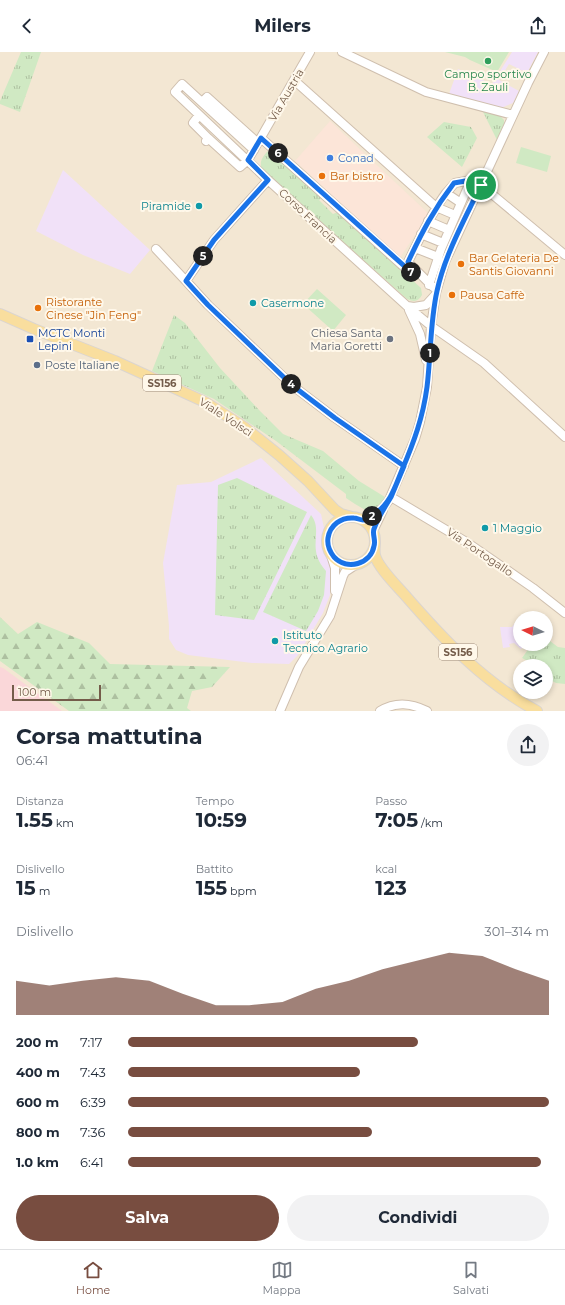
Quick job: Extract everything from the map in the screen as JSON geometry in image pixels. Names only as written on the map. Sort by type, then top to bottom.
[{"type":"main road","name":"Viale Volsci","points":[[0,314],[115,361],[205,402],[244,427],[279,455],[308,481],[326,502]]},
{"type":"main road","name":"SS156","points":[[326,502],[341,514],[362,520],[370,527],[373,531],[375,542],[375,555],[391,580]]},
{"type":"main road","name":"SS156","points":[[326,502],[332,519],[332,527],[328,539],[330,552],[337,560],[346,564],[373,564],[391,580],[438,633],[481,673],[537,711]]},
{"type":"main road","points":[[332,527],[341,520],[352,517]]},
{"type":"main road","points":[[360,563],[372,553],[375,542]]},
{"type":"street","name":"Via Austria","points":[[248,160],[310,52]]},
{"type":"street","points":[[342,52],[426,92],[513,115]]},
{"type":"street","points":[[362,520],[369,518],[384,506],[391,497],[415,439],[420,422],[428,371],[431,326],[436,292],[445,262],[544,52]]},
{"type":"street","points":[[294,81],[436,207],[455,215]]},
{"type":"street","name":"Corso Francia","points":[[258,144],[202,102],[182,84],[175,92],[268,180],[431,326]]},
{"type":"street","points":[[199,115],[193,123],[207,139],[240,166],[248,160]]},
{"type":"street","points":[[258,144],[411,272],[415,270]]},
{"type":"street","points":[[186,281],[214,240],[268,180]]},
{"type":"street","points":[[429,285],[443,243],[471,180]]},
{"type":"street","points":[[436,292],[408,262],[436,207],[454,183],[471,180],[481,185],[565,255]]},
{"type":"street","points":[[446,194],[462,203]]},
{"type":"street","points":[[428,221],[449,230]]},
{"type":"street","points":[[422,234],[443,243]]},
{"type":"street","points":[[415,248],[438,257]]},
{"type":"street","points":[[156,249],[208,305],[293,386],[335,418],[404,466]]},
{"type":"street","points":[[407,306],[414,307],[426,305],[436,292]]},
{"type":"street","points":[[407,306],[420,334],[428,371]]},
{"type":"street","points":[[431,326],[484,363],[565,437]]},
{"type":"street","name":"Via Portogallo","points":[[391,497],[468,542],[533,588],[565,613]]},
{"type":"street","points":[[373,531],[384,506]]},
{"type":"street","points":[[330,552],[335,568],[335,598]]},
{"type":"street","points":[[280,711],[299,668],[330,616],[345,572],[360,563]]},
{"type":"street","points":[[284,701],[284,711]]},
{"type":"street","points":[[380,711],[398,704],[414,706],[427,711]]},
{"type":"shaded area","points":[[0,52],[565,52],[565,711],[0,711]]},
{"type":"shaded area","points":[[512,52],[538,52],[527,73],[509,64],[499,80],[519,91],[513,103],[501,108],[449,94],[458,69],[492,84]]},
{"type":"shaded area","points":[[330,121],[429,214],[399,259],[295,161]]},
{"type":"shaded area","points":[[63,170],[150,250],[130,274],[83,255],[36,231]]},
{"type":"shaded area","points":[[261,458],[321,514],[324,528],[321,544],[332,571],[330,595],[323,613],[298,655],[289,664],[252,663],[188,655],[176,650],[169,639],[163,563],[177,485],[211,482]]},
{"type":"shaded area","points":[[513,626],[513,643],[509,644],[510,647],[503,648],[500,627],[512,627]]},
{"type":"shaded area","points":[[0,667],[3,668],[62,711],[0,711]]},
{"type":"green space","points":[[21,52],[41,52],[20,112],[0,104],[0,101]]},
{"type":"green space","name":"Campo sportivo B. Zauli","points":[[445,52],[509,52],[497,72],[465,57]]},
{"type":"green space","points":[[482,110],[500,116],[504,120],[504,126],[497,140]]},
{"type":"green space","points":[[444,122],[471,127],[477,138],[462,167],[427,137]]},
{"type":"green space","points":[[521,147],[551,156],[547,172],[516,163]]},
{"type":"green space","points":[[268,151],[287,164],[324,197],[319,200],[333,214],[338,212],[421,288],[422,295],[419,299],[414,301],[407,299],[262,170],[262,160]]},
{"type":"green space","points":[[317,289],[346,315],[333,331],[303,304]]},
{"type":"green space","points":[[174,315],[185,323],[220,368],[283,434],[323,451],[359,481],[385,497],[380,507],[367,511],[355,504],[346,498],[346,494],[276,441],[214,399],[152,371]]},
{"type":"green space","points":[[237,478],[307,512],[254,620],[215,615],[218,485]]},
{"type":"green space","points":[[311,515],[314,519],[316,528],[317,554],[326,571],[324,595],[318,611],[306,631],[263,612]]},
{"type":"green space","points":[[0,617],[18,634],[37,622],[89,643],[110,664],[230,667],[212,687],[192,691],[187,708],[191,711],[69,711],[0,661]]},
{"type":"green space","points":[[553,643],[558,647],[565,648],[565,684],[553,682],[553,659],[522,658],[527,651],[553,651]]},
{"type":"place","name":"Campo sportivo B. Zauli","points":[[488,61]]},
{"type":"place","name":"Conad","points":[[330,158]]},
{"type":"place","name":"Bar bistro","points":[[322,176]]},
{"type":"place","name":"Piramide","points":[[199,206]]},
{"type":"place","name":"Bar Gelateria De Santis Giovanni","points":[[461,264]]},
{"type":"place","name":"Pausa Caffè","points":[[452,295]]},
{"type":"place","name":"Casermone","points":[[253,303]]},
{"type":"place","name":"Ristorante Cinese \"Jin Feng\"","points":[[38,308]]},
{"type":"place","name":"MCTC Monti Lepini","points":[[30,339]]},
{"type":"place","name":"Chiesa Santa Maria Goretti","points":[[390,339]]},
{"type":"place","name":"Poste Italiane","points":[[37,365]]},
{"type":"place","name":"1 Maggio","points":[[485,528]]},
{"type":"place","name":"Istituto Tecnico Agrario","points":[[275,641]]},
{"type":"route","points":[[481,185],[445,262],[440,277],[431,326],[427,387],[424,406],[415,439],[391,497],[384,506],[367,519],[362,520],[352,517],[346,518],[336,523],[332,527],[329,533],[328,546],[333,556],[341,563],[351,565],[356,564],[364,561],[372,553],[375,542],[373,531],[377,520],[384,506],[386,504],[391,497],[404,466],[335,418],[312,402],[293,386],[208,305],[186,281],[214,240],[268,180],[248,160],[261,138],[411,272],[415,270],[408,262],[425,226],[436,207],[454,183],[471,180],[481,185]]}]
